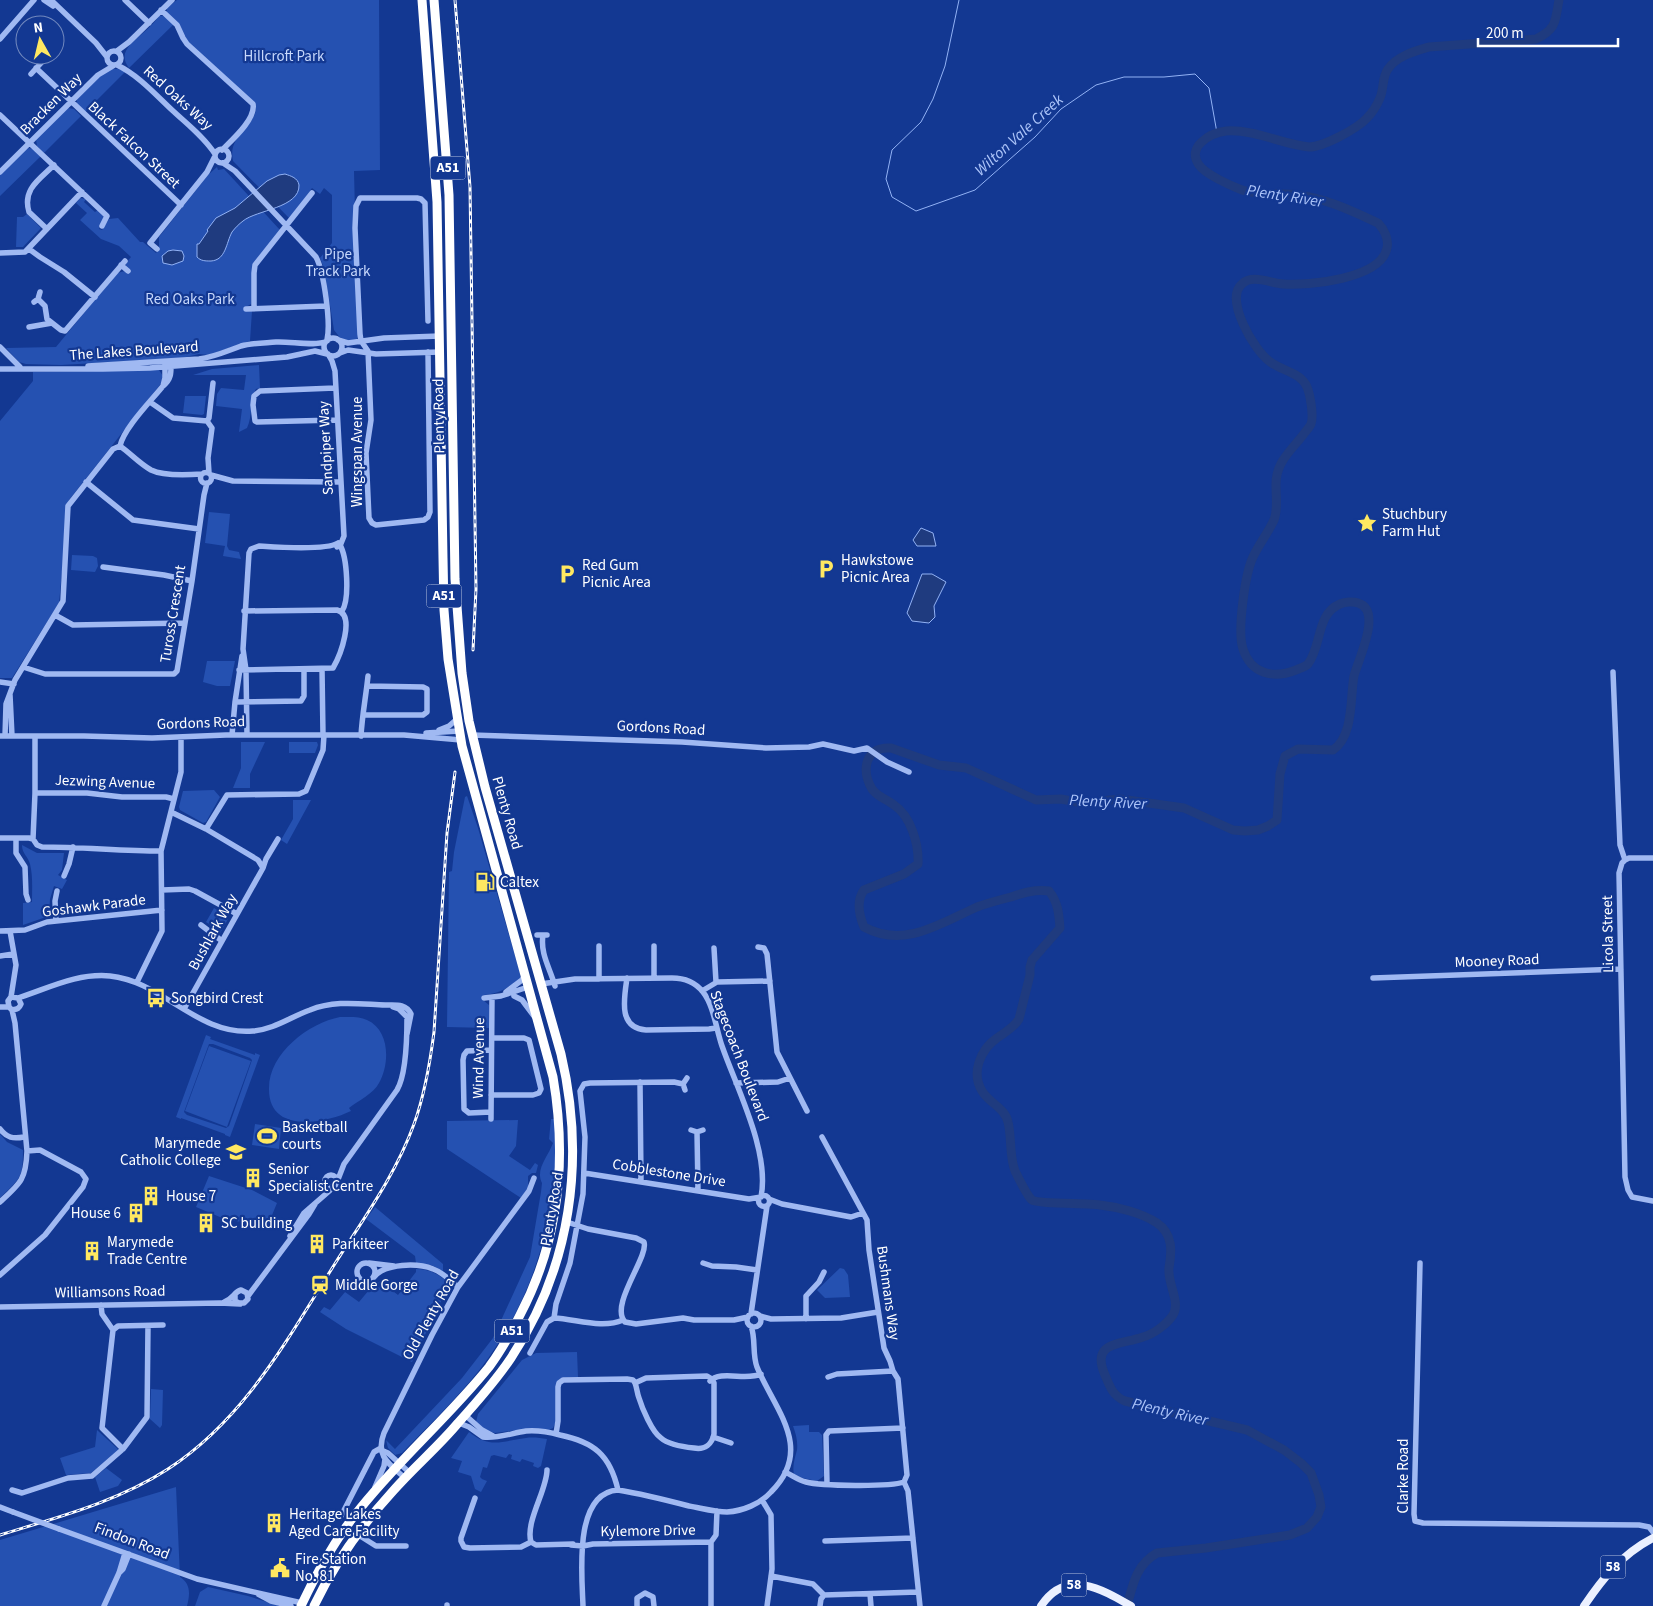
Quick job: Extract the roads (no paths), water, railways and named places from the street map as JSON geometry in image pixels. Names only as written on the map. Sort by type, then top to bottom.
[{"type":"highway","name":"Plenty Road","points":[[301,1604],[336,1541],[370,1496],[490,1366],[512,1331],[535,1284],[550,1236],[557,1205],[560,1165],[560,1122],[553,1077],[460,735],[450,668],[444,610],[437,202],[422,0]]},
{"type":"highway","name":"Plenty Road","points":[[313,1606],[339,1560],[357,1534],[407,1475],[490,1387],[521,1341],[546,1292],[559,1253],[566,1225],[573,1164],[574,1139],[570,1096],[561,1054],[485,788],[472,735],[462,672],[457,618],[448,166],[434,0]]},
{"type":"highway","points":[[440,336],[452,337]]},
{"type":"highway","points":[[440,352],[452,352]]},
{"type":"highway","name":"Gordons Road","points":[[460,735],[472,735]]},
{"type":"highway","points":[[528,990],[542,987]]},
{"type":"highway","points":[[443,1418],[456,1414],[465,1415]]},
{"type":"highway","name":"Findon Road","points":[[301,1604],[313,1606]]},
{"type":"main road","name":"58","points":[[1584,1606],[1613,1567],[1652,1536]]},
{"type":"main road","name":"58","points":[[1041,1606],[1053,1594],[1072,1586],[1090,1586],[1112,1594],[1130,1605]]},
{"type":"street","points":[[0,39],[34,0]]},
{"type":"street","points":[[29,7],[43,0],[56,2],[61,11],[96,43],[118,54]]},
{"type":"street","points":[[125,0],[149,23]]},
{"type":"street","points":[[115,65],[118,54],[172,0]]},
{"type":"street","points":[[157,249],[150,243],[207,172],[218,152],[235,137],[245,124],[252,112],[253,104],[187,44],[177,25],[161,10]]},
{"type":"street","name":"Red Oaks Way","points":[[96,43],[109,64],[131,73]]},
{"type":"street","name":"Red Oaks Way","points":[[118,54],[131,73],[218,152]]},
{"type":"street","name":"Bracken Way","points":[[98,75],[106,58],[118,54]]},
{"type":"street","points":[[31,74],[39,65]]},
{"type":"street","name":"Bracken Way","points":[[0,172],[98,75],[115,65]]},
{"type":"street","name":"Black Falcon Street","points":[[36,68],[181,206]]},
{"type":"street","points":[[0,115],[110,216],[102,226]]},
{"type":"street","points":[[207,172],[229,156],[235,137]]},
{"type":"street","points":[[218,152],[229,156],[235,170],[302,243],[314,259],[322,278],[326,306],[328,322],[327,341],[324,349],[327,354],[332,356],[348,350],[368,353],[440,352]]},
{"type":"street","points":[[218,152],[216,160],[235,170]]},
{"type":"street","points":[[47,229],[29,212],[28,194],[31,188],[54,165]]},
{"type":"street","points":[[0,253],[21,254],[29,249],[82,192]]},
{"type":"street","points":[[254,309],[255,266],[312,193]]},
{"type":"street","points":[[368,353],[361,341],[355,246],[356,202],[360,198],[416,198],[423,200],[426,207],[428,321]]},
{"type":"street","points":[[29,249],[64,272],[95,297]]},
{"type":"street","points":[[37,298],[44,304],[46,317],[63,331],[66,331],[123,263],[128,271]]},
{"type":"street","points":[[246,309],[326,306]]},
{"type":"street","points":[[427,309],[440,325]]},
{"type":"street","points":[[328,322],[331,330],[342,345],[339,353]]},
{"type":"street","points":[[29,327],[52,323]]},
{"type":"street","points":[[327,341],[333,338],[348,343],[440,336]]},
{"type":"street","name":"The Lakes Boulevard","points":[[168,364],[206,358],[256,344],[289,342],[316,344],[327,341]]},
{"type":"street","points":[[0,346],[20,367]]},
{"type":"street","points":[[234,349],[234,356],[242,360]]},
{"type":"street","name":"The Lakes Boulevard","points":[[0,367],[103,369],[294,356],[315,352],[327,354]]},
{"type":"street","name":"Plenty Road","points":[[428,352],[430,512],[428,517]]},
{"type":"street","name":"Sandpiper Way","points":[[322,669],[333,668],[341,649],[346,621],[342,611],[346,600],[344,556],[339,544],[344,536],[335,388],[335,371],[339,353]]},
{"type":"street","name":"Wingspan Avenue","points":[[368,353],[371,420],[366,453],[369,518],[376,525],[424,520],[428,517]]},
{"type":"street","name":"Sandpiper Way","points":[[327,354],[332,361],[335,371]]},
{"type":"street","points":[[120,446],[122,438],[170,379],[168,364]]},
{"type":"street","name":"The Lakes Boulevard","points":[[0,367],[42,369]]},
{"type":"street","name":"Tuross Crescent","points":[[23,667],[46,674],[174,674],[179,668],[212,428],[207,421],[209,418],[213,383]]},
{"type":"street","points":[[335,388],[260,391],[254,396],[253,405],[255,420],[258,422],[336,420]]},
{"type":"street","points":[[150,402],[173,418],[207,421]]},
{"type":"street","points":[[120,446],[149,469],[225,480],[340,482]]},
{"type":"street","points":[[6,736],[6,704],[10,693],[23,667],[63,601],[68,506],[113,449],[120,446]]},
{"type":"street","points":[[86,482],[133,520],[199,529]]},
{"type":"street","points":[[248,735],[243,648],[244,611],[252,550],[269,547],[329,548],[339,544]]},
{"type":"street","points":[[103,567],[164,575],[192,581]]},
{"type":"street","points":[[244,611],[342,611]]},
{"type":"street","points":[[55,615],[73,625],[185,622]]},
{"type":"street","points":[[234,702],[301,701],[304,696],[304,669]]},
{"type":"street","points":[[206,829],[227,795],[299,794],[306,791],[323,750],[322,669],[243,670]]},
{"type":"street","points":[[232,735],[234,702],[243,670]]},
{"type":"street","name":"Licola Street","points":[[1613,672],[1620,845],[1625,860],[1619,873],[1625,1177],[1632,1197],[1653,1201]]},
{"type":"street","points":[[361,736],[368,676]]},
{"type":"street","points":[[0,682],[14,684]]},
{"type":"street","points":[[363,715],[423,715],[426,712],[427,689],[423,687],[367,686]]},
{"type":"street","points":[[407,735],[444,729],[457,719]]},
{"type":"street","name":"Gordons Road","points":[[6,736],[181,738],[232,735],[460,735]]},
{"type":"street","name":"Gordons Road","points":[[472,735],[674,742],[766,748],[823,744],[854,751],[867,748],[909,772]]},
{"type":"street","points":[[34,736],[35,793],[33,839],[37,845],[42,847],[73,847],[123,852],[161,851]]},
{"type":"street","points":[[137,982],[162,931],[161,851],[181,772],[181,738]]},
{"type":"street","name":"Jezwing Avenue","points":[[35,793],[87,793],[122,797],[166,797],[174,799]]},
{"type":"street","points":[[171,812],[206,829],[258,860],[263,866]]},
{"type":"street","points":[[0,838],[33,839]]},
{"type":"street","points":[[16,838],[16,854],[25,867],[28,900]]},
{"type":"street","name":"Bushlark Way","points":[[184,1009],[278,839]]},
{"type":"street","points":[[64,876],[73,847]]},
{"type":"street","points":[[1625,860],[1629,858],[1653,858]]},
{"type":"street","points":[[162,890],[189,889],[237,914]]},
{"type":"street","points":[[56,921],[55,901],[57,891]]},
{"type":"street","name":"Goshawk Parade","points":[[0,931],[25,930],[47,922],[162,910]]},
{"type":"street","points":[[201,925],[222,941]]},
{"type":"street","points":[[0,1202],[23,1179],[27,1151],[24,1137],[15,1024],[14,982],[16,965],[10,931]]},
{"type":"street","points":[[542,935],[542,949],[547,967],[555,983]]},
{"type":"street","points":[[599,946],[599,979]]},
{"type":"street","points":[[654,946],[654,978]]},
{"type":"street","points":[[758,947],[764,947],[766,950],[777,1052],[807,1111]]},
{"type":"street","points":[[714,948],[715,983]]},
{"type":"street","points":[[0,956],[13,954]]},
{"type":"street","name":"Mooney Road","points":[[1373,978],[1621,969]]},
{"type":"street","points":[[503,995],[525,975]]},
{"type":"street","points":[[0,1006],[14,1003],[56,983],[78,978],[108,976],[137,982],[213,1025],[229,1030],[246,1032],[271,1028],[323,1006],[349,1002],[382,1005],[407,1011],[407,1034],[399,1086],[344,1164],[336,1184],[314,1206],[260,1282],[248,1296],[246,1302],[240,1304],[236,1301],[235,1295],[237,1291],[260,1282]]},
{"type":"street","points":[[625,978],[626,1017],[630,1024],[636,1028],[646,1030],[706,1029],[716,1026]]},
{"type":"street","name":"Stagecoach Boulevard","points":[[542,987],[563,981],[625,978],[682,979],[692,983],[703,992],[755,1134],[760,1156],[765,1218],[753,1300],[755,1360],[788,1428],[790,1448],[785,1472],[773,1491],[762,1500],[739,1510],[715,1511],[616,1490]]},
{"type":"street","points":[[703,992],[715,983],[770,981]]},
{"type":"street","points":[[484,998],[528,990]]},
{"type":"street","points":[[514,996],[528,990]]},
{"type":"street","points":[[503,995],[514,996],[522,1000],[537,1020]]},
{"type":"street","name":"Wind Avenue","points":[[492,998],[492,1050],[491,1116],[469,1113],[464,1109],[464,1055],[467,1051],[492,1050]]},
{"type":"street","points":[[491,1095],[533,1095],[540,1093],[541,1089],[529,1040],[524,1038],[492,1038]]},
{"type":"street","points":[[736,1083],[778,1082],[790,1078]]},
{"type":"street","points":[[554,1318],[556,1304],[570,1263],[583,1194],[585,1138],[580,1094],[581,1087],[590,1083],[685,1081],[685,1090]]},
{"type":"street","points":[[640,1082],[641,1181]]},
{"type":"street","points":[[0,1129],[6,1136],[24,1137]]},
{"type":"street","points":[[697,1131],[698,1190]]},
{"type":"street","name":"Bushmans Way","points":[[822,1137],[867,1220],[869,1250],[884,1348],[898,1380],[907,1475],[904,1482],[908,1491],[920,1606]]},
{"type":"street","points":[[0,1275],[45,1235],[86,1179],[81,1172],[40,1150],[27,1151]]},
{"type":"street","points":[[320,1199],[326,1177],[344,1164]]},
{"type":"street","name":"Cobblestone Drive","points":[[584,1172],[698,1190],[763,1203],[764,1196],[769,1198]]},
{"type":"street","points":[[329,1175],[335,1176],[336,1184]]},
{"type":"street","name":"Old Plenty Road","points":[[340,1518],[373,1454],[381,1449],[384,1433],[458,1287],[529,1191],[534,1178]]},
{"type":"street","points":[[325,1182],[329,1186],[336,1184]]},
{"type":"street","name":"Stagecoach Boulevard","points":[[762,1182],[769,1198]]},
{"type":"street","points":[[769,1198],[782,1204]]},
{"type":"street","points":[[763,1203],[782,1204],[851,1217],[863,1213]]},
{"type":"street","points":[[286,1244],[298,1221],[314,1206]]},
{"type":"street","points":[[566,1225],[636,1238],[644,1244],[644,1252],[625,1296],[621,1315],[627,1323],[848,1318],[878,1312]]},
{"type":"street","points":[[396,1266],[383,1269],[366,1281],[361,1280],[357,1275],[359,1266],[367,1263],[421,1266],[431,1268],[442,1274],[458,1287]]},
{"type":"street","points":[[367,1263],[375,1268],[374,1277]]},
{"type":"street","points":[[703,1263],[712,1266],[736,1266],[757,1270]]},
{"type":"street","name":"Clarke Road","points":[[1420,1263],[1415,1521],[1422,1523],[1644,1526],[1652,1536]]},
{"type":"street","points":[[806,1319],[806,1296],[819,1282],[824,1272]]},
{"type":"street","points":[[242,1290],[247,1292],[248,1296]]},
{"type":"street","name":"Williamsons Road","points":[[220,1303],[228,1301],[235,1295]]},
{"type":"street","name":"Williamsons Road","points":[[0,1308],[240,1304]]},
{"type":"street","points":[[101,1305],[102,1314],[112,1330],[102,1428],[123,1449]]},
{"type":"street","points":[[530,1353],[547,1322],[554,1318],[578,1322],[612,1323],[623,1320]]},
{"type":"street","points":[[112,1330],[118,1326],[163,1325]]},
{"type":"street","points":[[12,1490],[22,1493],[68,1478],[92,1476],[123,1449],[147,1416],[148,1326]]},
{"type":"street","points":[[828,1377],[837,1374],[893,1371]]},
{"type":"street","points":[[635,1383],[646,1378],[698,1377],[712,1380],[760,1373]]},
{"type":"street","points":[[556,1434],[558,1387],[561,1381],[627,1379],[633,1380],[635,1383],[640,1402],[653,1429],[661,1439],[699,1448],[709,1444],[713,1437],[712,1380]]},
{"type":"street","points":[[465,1415],[482,1430],[494,1437]]},
{"type":"street","points":[[458,1423],[469,1427],[480,1436],[494,1437],[532,1431],[577,1438],[595,1448],[605,1459],[612,1473],[616,1490],[603,1495],[592,1507],[588,1516],[583,1544],[582,1606]]},
{"type":"street","points":[[827,1484],[826,1435],[829,1431],[903,1428]]},
{"type":"street","points":[[713,1437],[731,1443]]},
{"type":"street","points":[[381,1449],[385,1459],[407,1475]]},
{"type":"street","points":[[381,1449],[387,1453],[398,1467]]},
{"type":"street","points":[[370,1496],[385,1459]]},
{"type":"street","points":[[531,1542],[530,1535],[539,1495],[546,1480],[547,1470]]},
{"type":"street","points":[[785,1472],[806,1482],[827,1484],[904,1482]]},
{"type":"street","name":"Kylemore Drive","points":[[475,1498],[461,1538],[464,1547],[470,1548],[521,1547],[531,1542],[536,1545],[709,1542],[716,1535],[715,1511]]},
{"type":"street","points":[[762,1500],[771,1515],[771,1576],[767,1606]]},
{"type":"street","name":"Findon Road","points":[[0,1507],[197,1579],[256,1593],[274,1595],[301,1604]]},
{"type":"street","points":[[357,1534],[376,1546],[406,1546]]},
{"type":"street","points":[[826,1540],[913,1538]]},
{"type":"street","points":[[709,1542],[711,1606]]},
{"type":"street","points":[[104,1606],[119,1573],[123,1569],[127,1553]]},
{"type":"street","points":[[771,1576],[813,1584],[824,1596],[918,1592]]},
{"type":"street","name":"Findon Road","points":[[256,1593],[268,1600],[291,1606]]},
{"type":"street","points":[[636,1606],[637,1598],[645,1593],[653,1597],[654,1606]]},
{"type":"street","points":[[870,1594],[871,1606]]},
{"type":"street","points":[[820,1606],[821,1599],[824,1596]]},
{"type":"waterway","name":"Wilton Vale Creek","points":[[959,0],[945,66],[933,99],[921,122],[892,150],[886,179],[892,197],[916,211],[975,190],[1035,137],[1061,109],[1096,85],[1124,77],[1164,77],[1195,74],[1209,88],[1217,133]]},
{"type":"waterway","name":"Plenty River","points":[[1127,1606],[1136,1576],[1144,1563],[1157,1553],[1206,1548],[1290,1535],[1307,1528],[1317,1517],[1321,1507],[1319,1495],[1311,1473],[1301,1463],[1284,1450],[1247,1430],[1125,1401],[1112,1391],[1101,1364],[1105,1350],[1110,1346],[1151,1334],[1167,1322],[1175,1310],[1175,1298],[1169,1274],[1171,1249],[1169,1238],[1157,1223],[1130,1211],[1100,1205],[1032,1200],[1015,1171],[1006,1117],[982,1091],[977,1077],[979,1062],[986,1049],[1019,1019],[1032,960],[1060,928],[1056,904],[1049,891],[1034,891],[977,907],[936,926],[908,935],[879,933],[864,927],[859,908],[861,894],[864,890],[904,874],[918,864],[917,848],[909,823],[900,810],[872,789],[866,767],[871,755],[876,751],[882,748],[891,748],[939,765],[966,768],[1036,800],[1061,799],[1082,803],[1120,799],[1184,808],[1233,830],[1245,831],[1258,830],[1277,820],[1280,774],[1285,756],[1298,749],[1333,750],[1340,744],[1345,735],[1350,716],[1354,676],[1364,648],[1369,625],[1365,607],[1356,602],[1342,603],[1332,609],[1327,615],[1316,648],[1308,664],[1287,673],[1271,674],[1257,669],[1251,664],[1243,649],[1241,641],[1241,616],[1250,565],[1275,516],[1276,479],[1280,465],[1310,427],[1312,416],[1309,395],[1304,382],[1296,375],[1269,361],[1249,336],[1239,312],[1237,291],[1246,281],[1256,279],[1283,284],[1309,284],[1358,274],[1382,259],[1387,248],[1387,238],[1378,223],[1329,202],[1299,195],[1249,192],[1231,186],[1212,176],[1202,168],[1199,165],[1195,152],[1207,138],[1226,131],[1247,132],[1309,147],[1331,141],[1356,127],[1369,116],[1380,98],[1386,72],[1401,57],[1429,47],[1536,39],[1548,32],[1554,24],[1559,0]]},
{"type":"railway","points":[[455,0],[470,187],[476,589],[473,650]]},
{"type":"railway","points":[[0,1535],[108,1500],[149,1481],[195,1449],[220,1426],[263,1375],[379,1195],[407,1142],[421,1101],[429,1067],[434,1032],[447,833],[455,772]]},
{"type":"place","name":"Stuchbury Farm Hut","points":[[1367,523]]},
{"type":"place","name":"Hawkstowe Picnic Area","points":[[826,569]]},
{"type":"place","name":"Red Gum Picnic Area","points":[[567,574]]},
{"type":"place","name":"Caltex","points":[[485,882]]},
{"type":"place","name":"Songbird Crest","points":[[156,998]]},
{"type":"place","name":"Basketball courts","points":[[267,1136]]},
{"type":"place","name":"Marymede Catholic College","points":[[236,1152]]},
{"type":"place","name":"Senior Specialist Centre","points":[[253,1178]]},
{"type":"place","name":"House 7","points":[[151,1196]]},
{"type":"place","name":"House 6","points":[[136,1213]]},
{"type":"place","name":"SC building","points":[[206,1223]]},
{"type":"place","name":"Parkiteer","points":[[317,1244]]},
{"type":"place","name":"Marymede Trade Centre","points":[[92,1251]]},
{"type":"place","name":"Middle Gorge","points":[[320,1285]]},
{"type":"place","name":"Heritage Lakes Aged Care Facility","points":[[274,1523]]},
{"type":"place","name":"Fire Station No. 81","points":[[280,1568]]},
{"type":"park label","name":"Hillcroft Park","points":[[284,56]]},
{"type":"park label","name":"Pipe Track Park","points":[[338,262]]},
{"type":"park label","name":"Red Oaks Park","points":[[190,299]]}]
